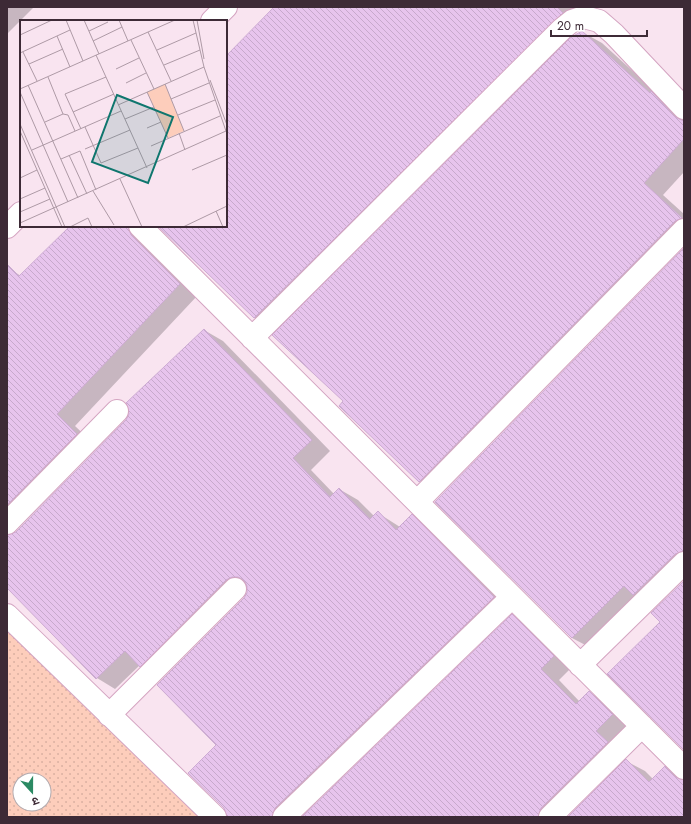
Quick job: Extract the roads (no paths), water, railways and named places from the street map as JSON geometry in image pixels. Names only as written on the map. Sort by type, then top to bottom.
[{"type":"street","points":[[213,20],[226,7]]},
{"type":"street","points":[[252,338],[557,34],[572,21],[584,17],[599,22],[614,34],[684,108]]},
{"type":"street","points":[[7,227],[20,214]]},
{"type":"street","points":[[141,227],[684,768]]},
{"type":"street","points":[[417,502],[684,230]]},
{"type":"street","points":[[7,524],[117,411]]},
{"type":"street","points":[[580,665],[684,563]]},
{"type":"street","points":[[109,714],[235,589]]},
{"type":"street","points":[[284,817],[512,597]]},
{"type":"street","points":[[7,615],[215,817]]},
{"type":"street","points":[[550,817],[642,726]]}]
